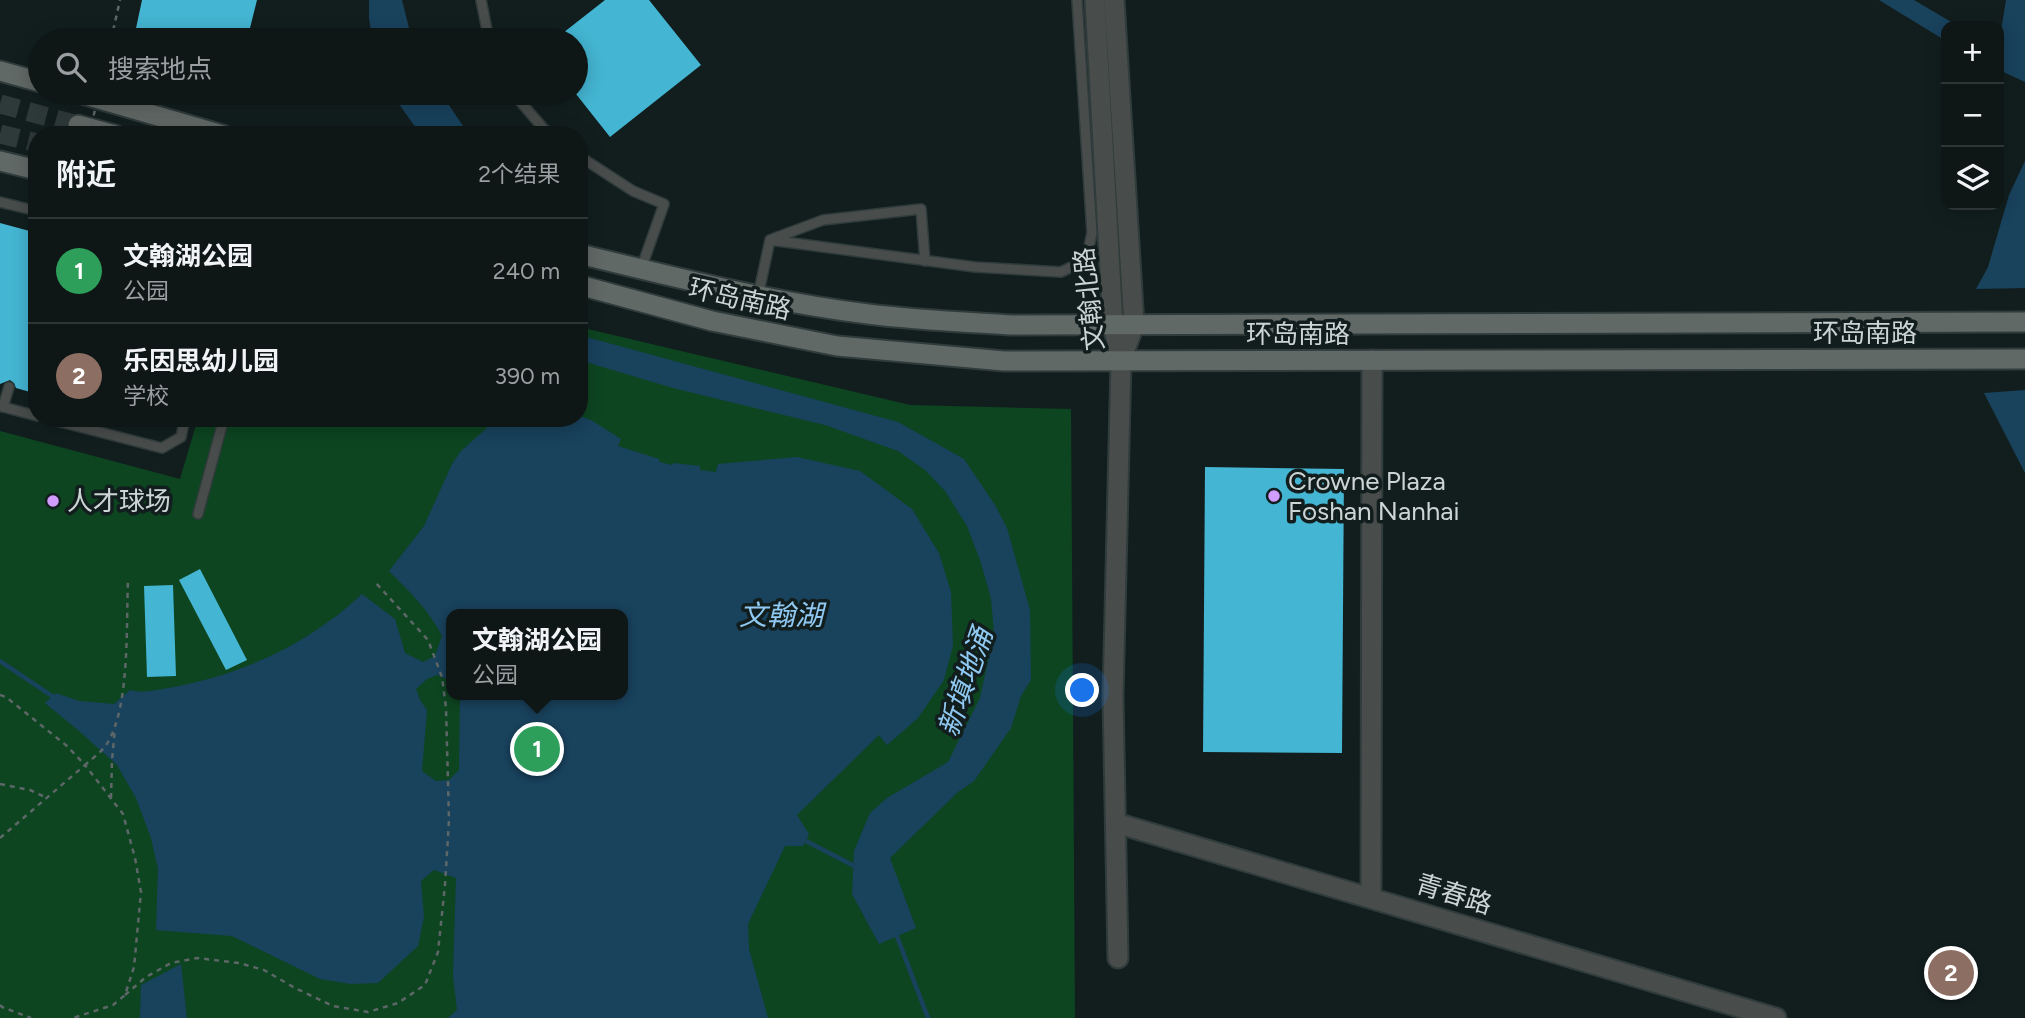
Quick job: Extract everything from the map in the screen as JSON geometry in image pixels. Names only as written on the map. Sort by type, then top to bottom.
[{"type":"main road","points":[[0,71],[28,79]]},
{"type":"main road","points":[[120,105],[192,126]]},
{"type":"main road","points":[[0,160],[28,168]]},
{"type":"main road","name":"环岛南路","points":[[588,256],[758,296],[869,315],[1012,325],[2025,322]]},
{"type":"main road","name":"环岛南路","points":[[588,287],[712,321],[838,346],[1004,361],[2025,359]]},
{"type":"street","name":"文翰北路","points":[[1095,0],[1113,325],[1121,361]]},
{"type":"street","name":"文翰北路","points":[[1114,0],[1134,325],[1121,361]]},
{"type":"street","points":[[1371,897],[1372,360]]},
{"type":"street","points":[[1118,958],[1113,696],[1121,361]]},
{"type":"street","name":"青春路","points":[[1116,823],[1776,1018]]},
{"type":"lane","points":[[481,0],[487,28]]},
{"type":"lane","points":[[770,240],[975,267],[1060,272],[1086,260],[1092,233],[1077,0]]},
{"type":"lane","points":[[523,105],[540,126]]},
{"type":"lane","points":[[588,162],[633,191],[664,204],[641,269]]},
{"type":"lane","points":[[0,202],[28,209]]},
{"type":"lane","points":[[770,240],[822,220],[921,209],[925,261]]},
{"type":"lane","points":[[758,296],[770,240]]},
{"type":"lane","points":[[9,387],[1,406],[28,414]]},
{"type":"lane","points":[[80,427],[162,448],[181,437],[183,427]]},
{"type":"lane","points":[[198,514],[222,427]]},
{"type":"path","points":[[114,28],[120,0]]},
{"type":"path","points":[[86,126],[94,105]]},
{"type":"path","points":[[111,798],[116,724],[124,684],[128,582]]},
{"type":"path","points":[[72,1018],[113,1004],[146,977],[171,962],[197,958],[239,962],[264,970],[334,1006],[368,1012],[398,1003],[425,985],[438,952],[445,885],[449,820],[446,708],[442,677],[428,640],[375,582]]},
{"type":"path","points":[[0,695],[66,746],[85,765],[123,814],[141,892],[134,967],[125,995]]},
{"type":"path","points":[[0,838],[107,745],[116,724]]},
{"type":"path","points":[[0,784],[30,790],[48,798]]},
{"type":"path","points":[[0,1005],[31,1018]]},
{"type":"green space","points":[[588,329],[910,405],[1071,409],[1075,1018],[0,1018],[0,431],[180,479],[195,427],[588,427]]},
{"type":"water","points":[[369,0],[402,0],[409,28],[370,28]]},
{"type":"water","points":[[1879,0],[1914,0],[1950,21],[1941,21],[1941,38]]},
{"type":"water","points":[[2006,0],[2025,0],[2025,82],[2004,72],[2003,21]]},
{"type":"water","points":[[400,105],[449,105],[463,126],[415,126]]},
{"type":"water","points":[[2025,161],[2025,288],[1976,289],[1988,267],[2009,195]]},
{"type":"water","points":[[588,337],[898,422],[964,459],[1007,528],[1030,610],[1031,680],[1021,696],[1011,728],[974,781],[958,792],[890,858],[916,928],[879,944],[852,894],[854,851],[870,813],[887,798],[948,762],[980,698],[994,634],[991,598],[980,560],[967,526],[945,491],[925,470],[898,451],[825,425],[673,388],[588,363]]},
{"type":"water","points":[[2025,390],[2025,473],[1984,393]]},
{"type":"water","name":"文翰湖","points":[[588,419],[621,439],[618,446],[672,465],[700,466],[700,470],[716,472],[718,464],[797,457],[860,471],[912,509],[939,553],[951,592],[953,645],[944,680],[918,718],[887,745],[879,735],[797,815],[809,834],[803,846],[785,846],[748,924],[749,949],[768,1018],[448,1018],[457,1010],[453,976],[456,878],[434,870],[421,881],[424,917],[418,946],[378,983],[351,984],[320,979],[232,936],[156,930],[158,869],[151,838],[136,798],[117,765],[45,703],[56,693],[79,701],[114,704],[130,690],[154,691],[221,675],[296,643],[362,594],[395,619],[405,653],[423,662],[435,656],[442,636],[425,609],[389,571],[424,526],[452,464],[461,451],[488,427],[588,427]]},
{"type":"water","points":[[181,964],[187,1018],[140,1018],[141,985]]},
{"type":"building","points":[[142,0],[257,0],[250,28],[136,28]]},
{"type":"building","points":[[605,0],[649,0],[701,65],[610,137],[585,105],[588,105],[588,28],[569,28]]},
{"type":"building","points":[[0,223],[28,231],[28,391],[16,388],[10,380],[0,384]]},
{"type":"building","points":[[1205,467],[1344,469],[1342,753],[1203,752]]},
{"type":"building","points":[[200,569],[247,660],[226,670],[179,580]]},
{"type":"building","points":[[173,585],[176,676],[147,677],[144,586]]},
{"type":"waterway","points":[[0,661],[52,696]]},
{"type":"waterway","points":[[806,841],[858,868]]},
{"type":"waterway","name":"新填地涌","points":[[895,931],[928,1018]]},
{"type":"tunnel","points":[[0,104],[78,125]]},
{"type":"tunnel","points":[[0,134],[28,141]]},
{"type":"place","name":"Crowne Plaza Foshan Nanhai","points":[[1274,496]]},
{"type":"place","name":"人才球场","points":[[53,501]]},
{"type":"place","name":"文翰湖公园","points":[[537,749]]},
{"type":"place","name":"乐因思幼儿园","points":[[1951,973]]}]
